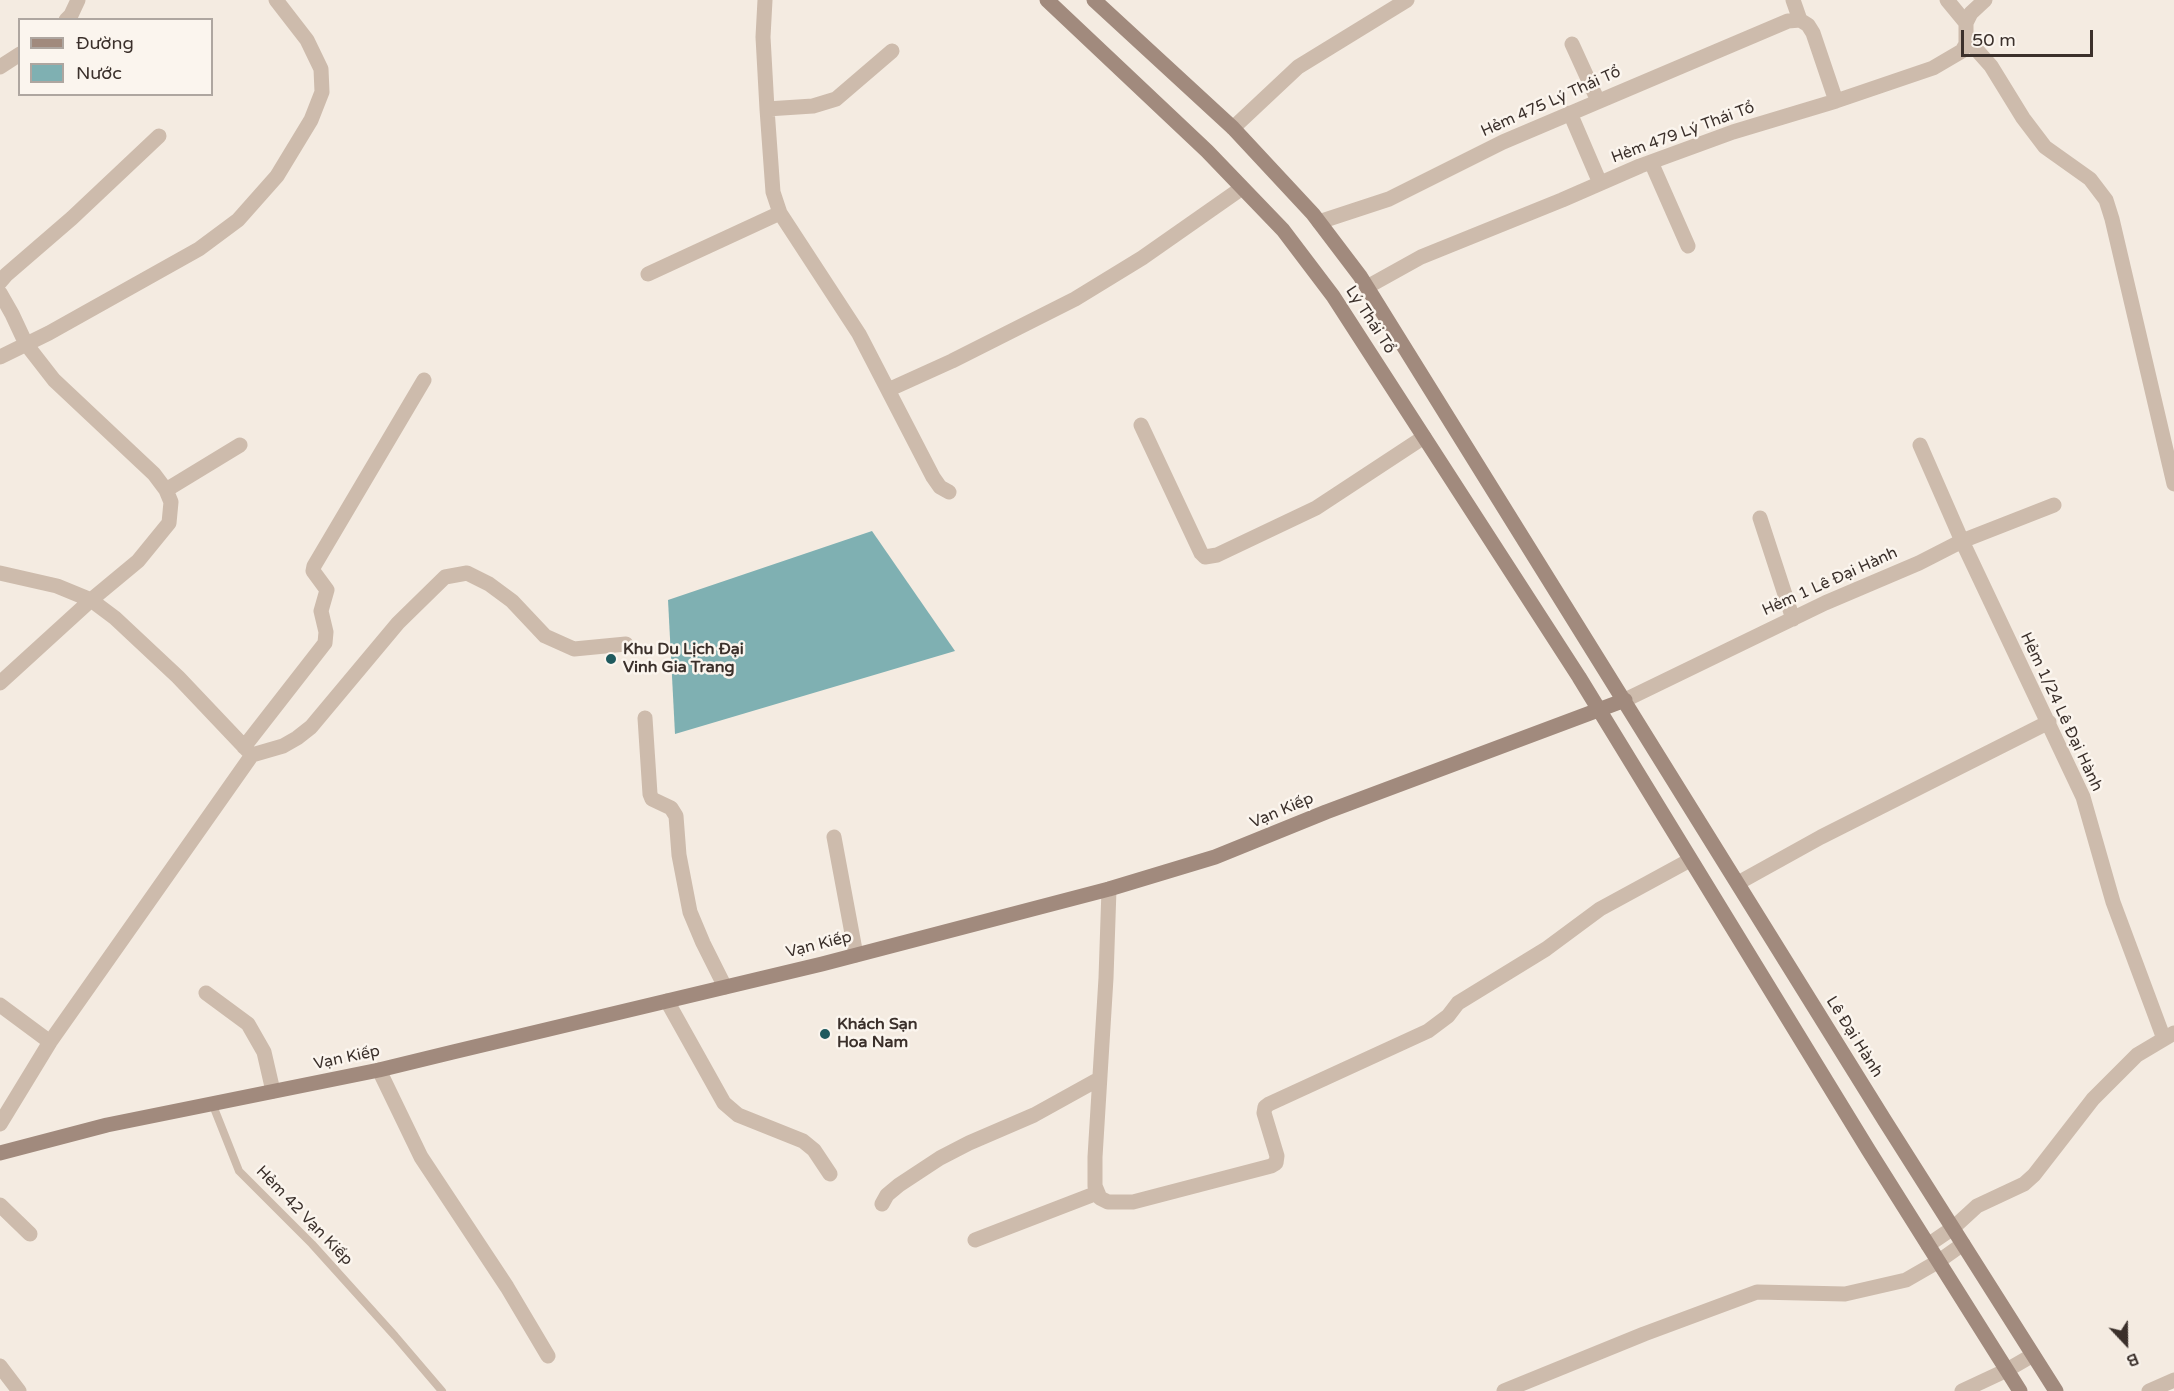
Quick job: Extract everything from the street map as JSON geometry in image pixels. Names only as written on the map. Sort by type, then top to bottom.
[{"type":"main road","name":"Lý Thái Tổ","points":[[1047,0],[1207,151],[1283,230],[1333,296],[1579,677],[1598,711]]},
{"type":"main road","name":"Lý Thái Tổ","points":[[1094,0],[1233,128],[1319,222],[1367,287],[1625,700]]},
{"type":"main road","name":"Vạn Kiếp","points":[[0,1153],[107,1125],[379,1070],[856,955],[1108,889],[1215,857],[1326,812],[1625,700]]},
{"type":"main road","name":"Lê Đại Hành","points":[[1625,700],[2056,1391]]},
{"type":"main road","points":[[1598,711],[2020,1391]]},
{"type":"street","points":[[68,18],[78,0]]},
{"type":"street","points":[[0,357],[199,249],[238,220],[277,176],[312,120],[322,92],[321,69],[307,40],[276,0]]},
{"type":"street","points":[[765,0],[763,37],[772,184],[780,213],[854,326],[933,477],[940,487],[948,492]]},
{"type":"street","points":[[1233,128],[1298,67],[1407,0]]},
{"type":"street","points":[[1793,0],[1800,20],[1808,25],[1813,33],[1836,101]]},
{"type":"street","points":[[1947,0],[2045,147],[2090,179],[2106,200],[2174,484]]},
{"type":"street","name":"Hẻm 479 Lý Thái Tổ","points":[[1367,287],[1421,257],[1651,162],[1733,132],[1836,101],[1933,68],[1962,51],[1966,44],[1971,13],[1985,0]]},
{"type":"street","name":"Hẻm 475 Lý Thái Tổ","points":[[1319,222],[1389,199],[1503,142],[1774,25],[1800,20]]},
{"type":"street","points":[[1572,44],[1598,101]]},
{"type":"street","points":[[767,109],[813,106],[836,99],[892,51]]},
{"type":"street","points":[[0,67],[18,55]]},
{"type":"street","points":[[1570,113],[1600,183]]},
{"type":"street","points":[[0,282],[159,136]]},
{"type":"street","points":[[1651,162],[1688,246]]},
{"type":"street","points":[[888,390],[952,361],[1075,299],[1142,258],[1242,188]]},
{"type":"street","points":[[648,274],[780,213]]},
{"type":"street","points":[[0,293],[26,344],[54,380],[154,474],[166,490],[171,502],[171,515],[164,531],[138,561],[0,683]]},
{"type":"street","points":[[0,1125],[50,1042],[248,751],[325,643],[326,632],[321,611],[327,590],[313,571],[314,566],[424,381]]},
{"type":"street","points":[[2158,419],[2174,414]]},
{"type":"street","points":[[1141,425],[1201,553],[1205,557],[1217,555],[1316,508],[1424,437]]},
{"type":"street","points":[[166,490],[240,445]]},
{"type":"street","name":"Hẻm 1/24 Lê Đại Hành","points":[[1920,445],[2010,646],[2049,722],[2083,797],[2113,902],[2169,1036]]},
{"type":"street","name":"Hẻm 1 Lê Đại Hành","points":[[1625,700],[1825,603],[1919,563],[1962,541],[2054,505]]},
{"type":"street","points":[[1760,518],[1793,619]]},
{"type":"street","points":[[0,573],[57,586],[92,600],[115,618],[178,677],[248,751]]},
{"type":"street","points":[[248,751],[283,746],[311,727],[398,623],[445,577],[467,573],[489,584],[512,601],[545,636],[574,649],[626,644]]},
{"type":"street","points":[[645,718],[650,794],[652,799],[671,808],[676,816],[679,855],[690,912],[725,987]]},
{"type":"street","points":[[1738,883],[1821,837],[2049,722]]},
{"type":"street","points":[[834,837],[856,955]]},
{"type":"street","points":[[1108,889],[1106,978],[1095,1157],[1097,1193],[1100,1198],[1108,1202],[1145,1200],[1271,1166],[1276,1163],[1277,1156],[1264,1113],[1265,1107],[1269,1104],[1428,1031],[1448,1016],[1458,1003],[1546,949],[1600,909],[1690,860]]},
{"type":"street","points":[[207,993],[248,1024],[264,1052],[273,1091]]},
{"type":"street","points":[[667,1001],[716,1090],[730,1110],[803,1141],[814,1150],[830,1174]]},
{"type":"street","points":[[0,1005],[50,1042]]},
{"type":"street","points":[[1928,1245],[1953,1228],[1977,1206],[2024,1184],[2034,1175],[2093,1099],[2137,1055],[2169,1036]]},
{"type":"street","points":[[379,1070],[421,1157],[507,1287],[548,1356]]},
{"type":"street","points":[[882,1204],[887,1195],[899,1185],[940,1158],[1035,1115],[1099,1079]]},
{"type":"street","points":[[975,1240],[1097,1193]]},
{"type":"street","points":[[0,1205],[30,1234]]},
{"type":"street","points":[[1504,1391],[1644,1334],[1757,1292],[1857,1293],[1906,1280],[1939,1262],[1963,1244]]},
{"type":"street","points":[[1962,1391],[2033,1355]]},
{"type":"street","points":[[0,1366],[19,1391]]},
{"type":"street","points":[[2149,1391],[2174,1380]]},
{"type":"lane","name":"Hẻm 42 Vạn Kiếp","points":[[212,1103],[239,1171],[312,1244],[442,1391]]},
{"type":"water","points":[[872,531],[955,651],[675,734],[668,600]]},
{"type":"place","name":"Khu Du Lịch Đại Vinh Gia Trang","points":[[611,659]]},
{"type":"place","name":"Khách Sạn Hoa Nam","points":[[825,1034]]}]
